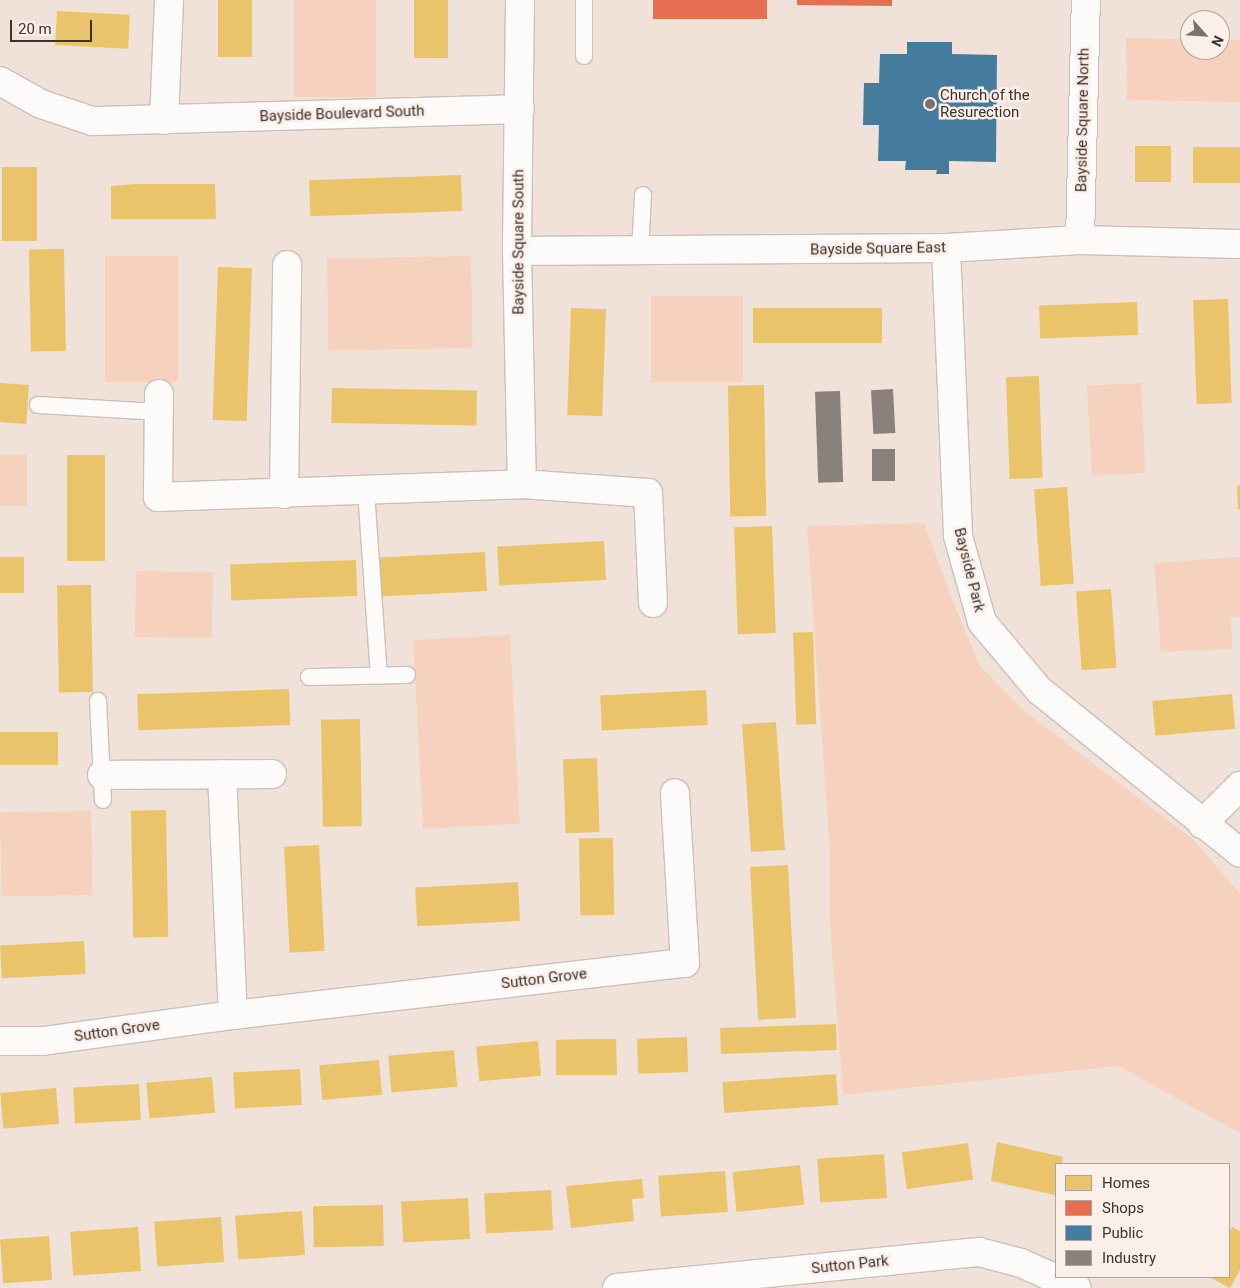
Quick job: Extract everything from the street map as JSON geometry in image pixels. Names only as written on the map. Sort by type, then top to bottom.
[{"type":"street","points":[[164,120],[169,0]]},
{"type":"street","name":"Bayside Square South","points":[[520,0],[517,251],[522,484]]},
{"type":"street","name":"Bayside Square North","points":[[1080,240],[1086,0]]},
{"type":"street","name":"Bayside Boulevard South","points":[[0,80],[41,104],[92,121],[520,109]]},
{"type":"street","name":"Bayside Square East","points":[[517,251],[946,248],[1080,240],[1240,244]]},
{"type":"street","name":"Bayside Park","points":[[946,248],[958,536],[982,622],[1039,690],[1240,853]]},
{"type":"street","points":[[284,494],[287,265]]},
{"type":"street","points":[[158,403],[158,497],[522,484],[648,493],[653,603]]},
{"type":"street","points":[[222,774],[233,1014]]},
{"type":"street","points":[[102,787],[222,774],[272,774]]},
{"type":"street","points":[[1202,824],[1240,786]]},
{"type":"street","name":"Sutton Grove","points":[[0,1041],[43,1041],[233,1014],[685,962],[675,793]]},
{"type":"street","name":"Sutton Park","points":[[617,1288],[979,1252],[1022,1263],[1077,1288]]},
{"type":"lane","points":[[584,0],[584,56]]},
{"type":"lane","points":[[640,251],[643,195]]},
{"type":"lane","points":[[38,405],[158,403]]},
{"type":"lane","points":[[366,491],[379,676]]},
{"type":"lane","points":[[308,677],[406,675]]},
{"type":"lane","points":[[98,701],[102,787]]},
{"type":"shaded area","points":[[294,0],[376,0],[376,97],[294,97]]},
{"type":"shaded area","points":[[1126,38],[1180,39],[1180,60],[1230,60],[1230,40],[1240,40],[1240,102],[1127,100]]},
{"type":"shaded area","points":[[105,256],[178,256],[178,382],[105,382]]},
{"type":"shaded area","points":[[471,256],[473,348],[329,350],[327,259]]},
{"type":"shaded area","points":[[651,296],[743,296],[743,382],[651,382]]},
{"type":"shaded area","points":[[1141,383],[1146,473],[1092,476],[1087,386]]},
{"type":"shaded area","points":[[0,455],[27,455],[27,506],[0,506]]},
{"type":"shaded area","points":[[924,523],[951,597],[980,666],[1024,711],[1194,840],[1240,894],[1240,1133],[1118,1066],[843,1095],[830,924],[830,853],[807,526]]},
{"type":"shaded area","points":[[1240,557],[1240,617],[1231,617],[1232,649],[1161,652],[1154,563]]},
{"type":"shaded area","points":[[136,571],[213,572],[212,638],[135,637]]},
{"type":"shaded area","points":[[510,635],[520,824],[423,829],[413,640]]},
{"type":"shaded area","points":[[91,811],[92,895],[1,897],[0,813]]},
{"type":"building: Homes","points":[[218,0],[252,0],[252,57],[218,57]]},
{"type":"building: Homes","points":[[414,0],[448,0],[448,58],[414,58]]},
{"type":"building: Homes","points":[[57,11],[130,15],[128,49],[55,45]]},
{"type":"building: Homes","points":[[1135,146],[1171,146],[1171,182],[1135,182]]},
{"type":"building: Homes","points":[[1193,147],[1240,147],[1240,183],[1193,183]]},
{"type":"building: Homes","points":[[2,167],[37,167],[37,241],[2,241]]},
{"type":"building: Homes","points":[[461,175],[462,211],[310,216],[309,180]]},
{"type":"building: Homes","points":[[135,184],[215,184],[216,219],[111,219],[111,186]]},
{"type":"building: Homes","points":[[64,249],[66,351],[31,352],[29,250]]},
{"type":"building: Homes","points":[[218,267],[252,268],[247,421],[213,420]]},
{"type":"building: Homes","points":[[1228,299],[1232,403],[1197,404],[1193,300]]},
{"type":"building: Homes","points":[[1137,302],[1138,335],[1040,338],[1039,305]]},
{"type":"building: Homes","points":[[571,308],[606,309],[602,416],[567,415]]},
{"type":"building: Homes","points":[[753,308],[882,308],[882,343],[753,343]]},
{"type":"building: Homes","points":[[1039,376],[1043,478],[1010,479],[1006,377]]},
{"type":"building: Homes","points":[[0,383],[29,385],[26,424],[0,422]]},
{"type":"building: Homes","points":[[764,385],[766,516],[730,517],[728,386]]},
{"type":"building: Homes","points":[[332,388],[477,391],[476,426],[331,423]]},
{"type":"building: Homes","points":[[67,455],[105,455],[105,561],[67,561]]},
{"type":"building: Homes","points":[[1240,485],[1240,509],[1238,509],[1237,486]]},
{"type":"building: Homes","points":[[1067,487],[1074,584],[1041,586],[1034,489]]},
{"type":"building: Homes","points":[[772,526],[776,633],[738,634],[734,527]]},
{"type":"building: Homes","points":[[604,541],[606,580],[499,586],[497,547]]},
{"type":"building: Homes","points":[[485,552],[487,591],[381,596],[379,558]]},
{"type":"building: Homes","points":[[0,557],[24,557],[24,593],[0,593]]},
{"type":"building: Homes","points":[[356,560],[357,596],[231,600],[230,564]]},
{"type":"building: Homes","points":[[91,585],[93,692],[59,693],[57,586]]},
{"type":"building: Homes","points":[[1111,589],[1117,668],[1082,670],[1076,591]]},
{"type":"building: Homes","points":[[813,632],[816,724],[796,725],[793,633]]},
{"type":"building: Homes","points":[[289,689],[290,725],[138,730],[137,694]]},
{"type":"building: Homes","points":[[706,690],[708,725],[602,730],[600,696]]},
{"type":"building: Homes","points":[[1232,694],[1235,729],[1155,736],[1152,701]]},
{"type":"building: Homes","points":[[360,719],[362,826],[323,827],[321,720]]},
{"type":"building: Homes","points":[[776,722],[785,850],[751,852],[742,724]]},
{"type":"building: Homes","points":[[0,732],[58,732],[58,765],[0,765]]},
{"type":"building: Homes","points":[[597,758],[600,832],[566,833],[563,759]]},
{"type":"building: Homes","points":[[166,810],[168,937],[133,938],[131,811]]},
{"type":"building: Homes","points":[[613,838],[614,915],[580,916],[579,839]]},
{"type":"building: Homes","points":[[319,845],[325,951],[290,953],[284,847]]},
{"type":"building: Homes","points":[[788,865],[796,1018],[758,1020],[750,867]]},
{"type":"building: Homes","points":[[518,882],[520,921],[417,926],[415,887]]},
{"type":"building: Homes","points":[[84,941],[86,974],[2,978],[0,945]]},
{"type":"building: Homes","points":[[836,1024],[837,1050],[721,1054],[720,1028]]},
{"type":"building: Homes","points":[[687,1037],[688,1072],[638,1074],[637,1039]]},
{"type":"building: Homes","points":[[616,1039],[617,1075],[556,1075],[556,1040]]},
{"type":"building: Homes","points":[[538,1041],[541,1076],[479,1081],[476,1046]]},
{"type":"building: Homes","points":[[454,1050],[457,1087],[391,1093],[388,1056]]},
{"type":"building: Homes","points":[[379,1060],[382,1095],[322,1100],[319,1065]]},
{"type":"building: Homes","points":[[300,1069],[302,1105],[235,1108],[233,1073]]},
{"type":"building: Homes","points":[[836,1074],[838,1105],[724,1113],[722,1082]]},
{"type":"building: Homes","points":[[212,1077],[215,1113],[149,1119],[146,1083]]},
{"type":"building: Homes","points":[[139,1084],[141,1120],[75,1123],[73,1087]]},
{"type":"building: Homes","points":[[56,1088],[59,1124],[3,1129],[0,1093]]},
{"type":"building: Homes","points":[[997,1142],[1063,1157],[1062,1163],[1055,1163],[1055,1195],[991,1181]]},
{"type":"building: Homes","points":[[968,1143],[973,1180],[907,1189],[902,1152]]},
{"type":"building: Homes","points":[[884,1154],[887,1198],[820,1203],[817,1159]]},
{"type":"building: Homes","points":[[800,1165],[804,1205],[737,1212],[732,1172]]},
{"type":"building: Homes","points":[[725,1171],[728,1212],[661,1217],[658,1176]]},
{"type":"building: Homes","points":[[642,1179],[644,1198],[632,1199],[634,1221],[571,1228],[566,1186]]},
{"type":"building: Homes","points":[[551,1190],[553,1230],[486,1233],[484,1194]]},
{"type":"building: Homes","points":[[468,1198],[470,1239],[403,1242],[401,1202]]},
{"type":"building: Homes","points":[[383,1205],[384,1246],[314,1247],[313,1206]]},
{"type":"building: Homes","points":[[302,1211],[305,1255],[238,1260],[235,1216]]},
{"type":"building: Homes","points":[[221,1217],[224,1262],[157,1267],[154,1222]]},
{"type":"building: Homes","points":[[138,1227],[141,1271],[73,1276],[70,1232]]},
{"type":"building: Homes","points":[[1232,1227],[1240,1231],[1240,1270],[1230,1288],[1211,1278],[1230,1278],[1230,1230]]},
{"type":"building: Homes","points":[[49,1236],[52,1280],[3,1283],[0,1239]]},
{"type":"building: Shops","points":[[653,0],[767,0],[767,19],[653,19]]},
{"type":"building: Shops","points":[[797,0],[892,0],[892,6],[797,5]]},
{"type":"building: Public","name":"Church of the Resurection","points":[[907,42],[952,42],[952,54],[997,55],[996,162],[949,161],[949,174],[936,174],[937,170],[905,170],[906,161],[878,161],[879,125],[863,125],[864,83],[879,83],[880,54],[907,54]]},
{"type":"building: Industry","points":[[893,389],[895,433],[873,434],[871,390]]},
{"type":"building: Industry","points":[[840,391],[843,482],[818,483],[815,392]]},
{"type":"building: Industry","points":[[872,449],[895,449],[895,481],[872,481]]},
{"type":"place","name":"Church of the Resurection","points":[[930,104]]}]
